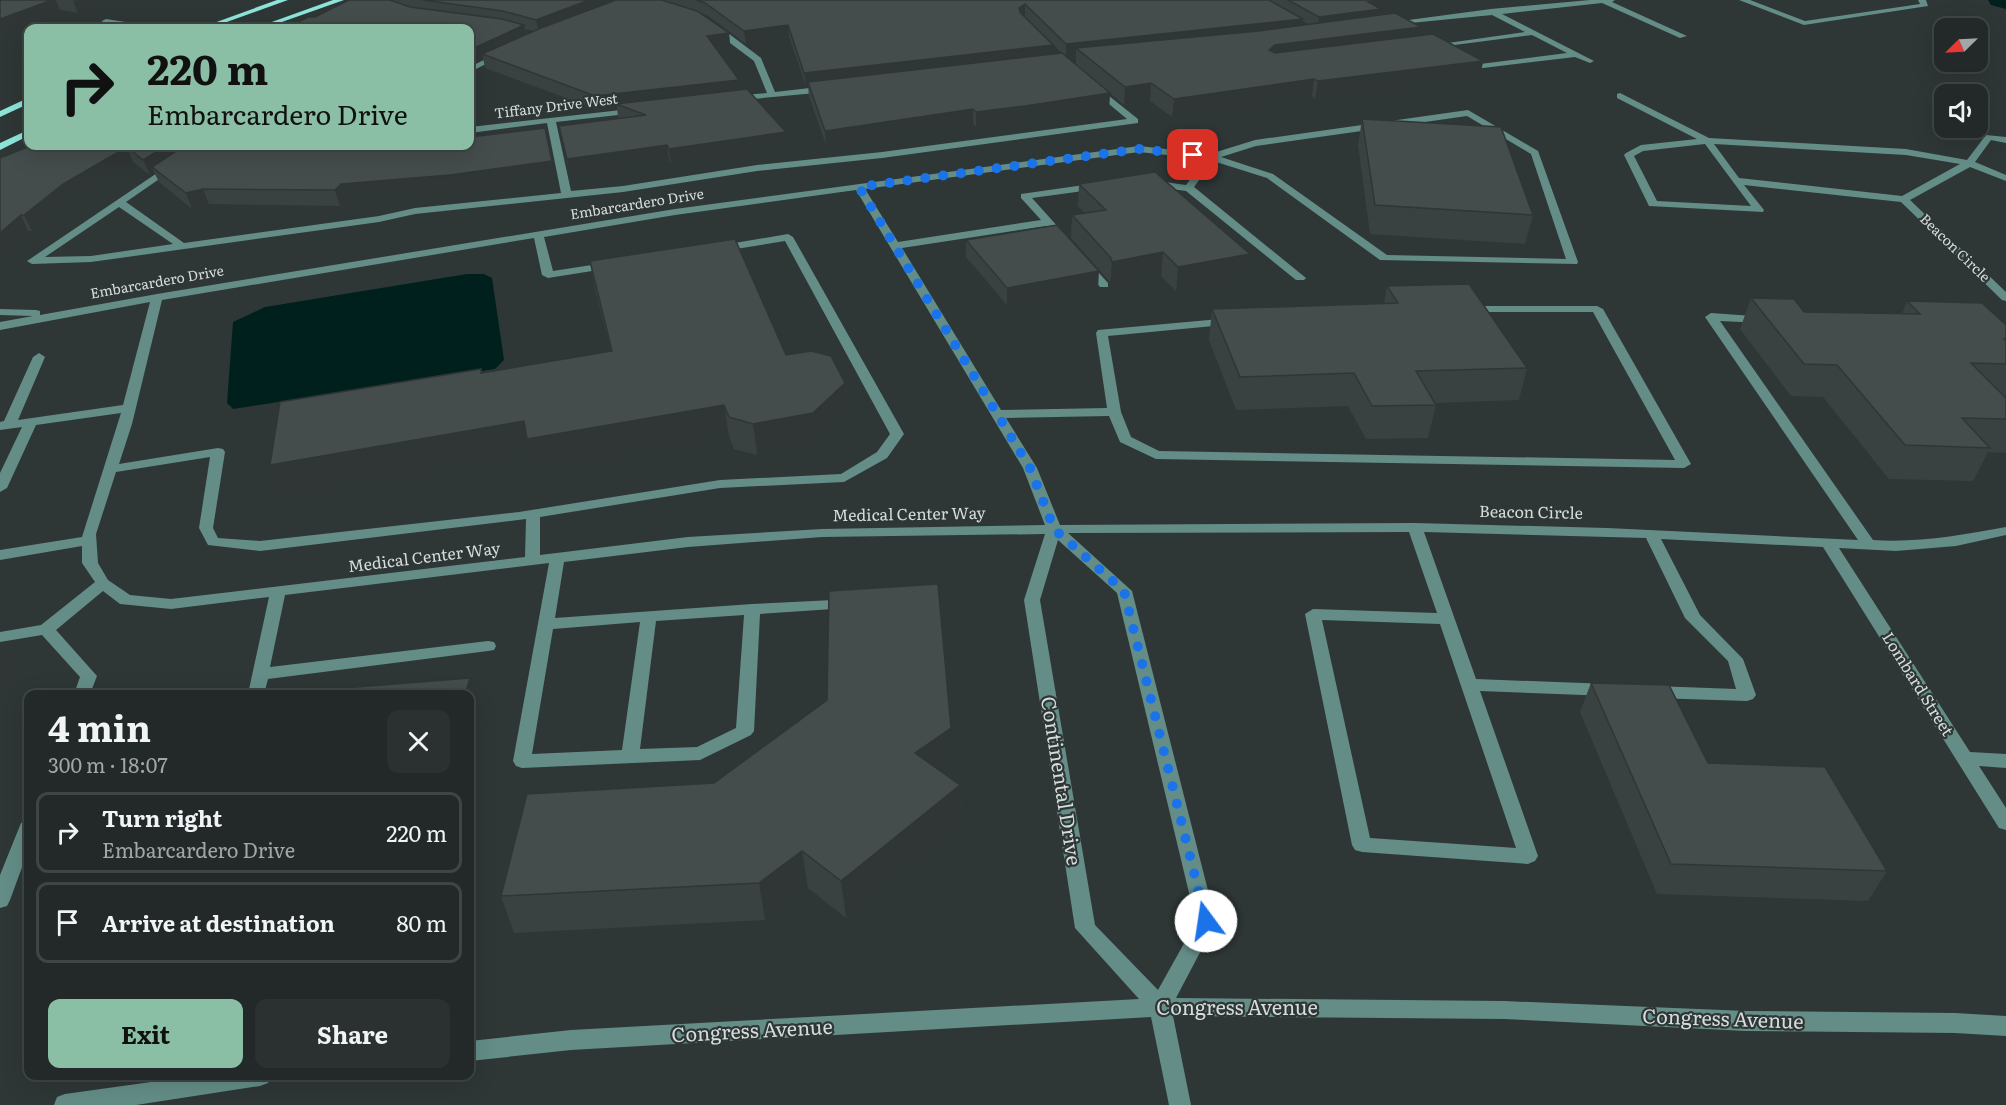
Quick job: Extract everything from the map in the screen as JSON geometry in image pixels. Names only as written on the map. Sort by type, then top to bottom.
[{"type":"main road","points":[[216,24],[284,0]]},
{"type":"main road","points":[[270,24],[339,0]]},
{"type":"main road","points":[[0,114],[24,103]]},
{"type":"main road","points":[[0,147],[24,135]]},
{"type":"street","points":[[1379,25],[1607,0],[1683,36]]},
{"type":"street","points":[[1743,0],[1804,23],[1924,6],[1922,0]]},
{"type":"street","points":[[1491,11],[1590,61]]},
{"type":"street","points":[[703,19],[758,60],[772,94]]},
{"type":"street","points":[[106,21],[123,24]]},
{"type":"street","points":[[1427,46],[1533,33]]},
{"type":"street","points":[[474,68],[509,51]]},
{"type":"street","points":[[1483,66],[1576,54]]},
{"type":"street","points":[[196,150],[32,261],[90,259],[415,212],[623,189],[757,168],[882,155],[1135,121],[1081,76]]},
{"type":"street","points":[[725,100],[841,87]]},
{"type":"street","points":[[1620,96],[1707,141],[1759,210],[1653,204],[1629,154],[1641,148],[1707,141],[1906,152],[1969,163],[2006,178]]},
{"type":"street","name":"Tiffany Drive West","points":[[474,130],[644,109]]},
{"type":"street","name":"Embarcardero Drive","points":[[0,326],[157,297],[675,212],[1139,149],[1211,158],[1270,176],[1384,258],[1572,262],[1535,153],[1468,113],[1255,143],[1211,158]]},
{"type":"street","points":[[551,120],[567,195]]},
{"type":"street","points":[[1736,181],[1904,199],[1969,163],[1989,137],[2006,140]]},
{"type":"street","points":[[1189,188],[1211,158]]},
{"type":"street","points":[[1135,181],[1189,188],[1300,278]]},
{"type":"street","points":[[1072,249],[1025,196],[1113,184]]},
{"type":"street","points":[[859,187],[1030,468],[1054,529],[1124,591],[1206,921],[1160,1007],[1180,1105]]},
{"type":"street","name":"Beacon Circle","points":[[1904,199],[2006,298]]},
{"type":"street","points":[[119,202],[182,246]]},
{"type":"street","points":[[894,246],[1049,222]]},
{"type":"street","points":[[538,235],[548,275],[628,262]]},
{"type":"street","points":[[111,469],[218,452],[206,528],[213,542],[260,546],[533,514],[720,484],[844,478],[882,455],[897,434],[788,237],[708,250]]},
{"type":"street","points":[[1080,258],[1104,285]]},
{"type":"street","points":[[0,637],[46,629],[102,583],[90,563],[89,540],[129,408],[157,297]]},
{"type":"street","points":[[1240,321],[1102,333],[1114,412],[1125,439],[1156,455],[1684,464],[1597,309],[1459,309]]},
{"type":"street","name":"Embarcardero Drive","points":[[0,312],[69,313]]},
{"type":"street","points":[[1781,320],[1711,317],[1869,545]]},
{"type":"street","points":[[5,425],[39,357]]},
{"type":"street","points":[[5,425],[129,408]]},
{"type":"street","points":[[997,414],[1114,412]]},
{"type":"street","points":[[0,488],[31,422]]},
{"type":"street","points":[[532,562],[533,514]]},
{"type":"street","points":[[1415,527],[1528,856],[1362,845],[1313,614],[1446,619]]},
{"type":"street","name":"Beacon Circle","points":[[1054,529],[1415,527],[1896,546],[1956,541],[2006,531]]},
{"type":"street","name":"Medical Center Way","points":[[102,583],[126,600],[171,604],[278,593],[688,542],[822,533],[1054,529]]},
{"type":"street","name":"Continental Drive","points":[[1054,529],[1032,600],[1085,927],[1160,1007]]},
{"type":"street","points":[[1469,685],[1746,695],[1735,659],[1693,618],[1652,535]]},
{"type":"street","points":[[0,555],[89,540]]},
{"type":"street","name":"Lombard Street","points":[[1829,544],[2006,823]]},
{"type":"street","points":[[557,558],[522,761],[700,753],[745,731],[752,609]]},
{"type":"street","points":[[257,690],[278,593]]},
{"type":"street","points":[[547,624],[867,601]]},
{"type":"street","points":[[630,756],[649,617]]},
{"type":"street","points":[[46,629],[89,676],[83,690]]},
{"type":"street","points":[[261,674],[488,646]]},
{"type":"street","points":[[1965,758],[2006,762]]},
{"type":"street","points":[[0,900],[24,838]]},
{"type":"street","name":"Congress Avenue","points":[[474,1051],[571,1040],[1160,1007],[1504,1010],[1746,1021],[1955,1023],[2006,1026]]},
{"type":"street","points":[[65,1105],[233,1080]]},
{"type":"shaded area","points":[[467,274],[484,274],[492,278],[504,360],[495,369],[233,409],[227,403],[233,322],[265,307]]},
{"type":"building","points":[[0,0],[52,0],[0,19]]},
{"type":"building","points":[[349,0],[390,0],[410,7],[502,19],[524,25],[474,48],[474,24],[295,24],[308,17],[315,17]]},
{"type":"building","points":[[423,0],[589,0],[536,20],[503,11]]},
{"type":"building","points":[[616,0],[662,0],[697,11],[729,33],[707,36],[739,80],[595,96],[482,54],[541,28]]},
{"type":"building","points":[[696,0],[1269,0],[1303,19],[1066,44],[1025,4],[1019,8],[1020,12],[1053,45],[804,73],[788,25],[744,31],[705,3]]},
{"type":"building","points":[[1288,0],[1388,0],[1368,2],[1381,9],[1319,17]]},
{"type":"building","points":[[1395,13],[1421,27],[1275,45],[1269,50],[1275,53],[1433,34],[1483,61],[1318,81],[1314,79],[1174,99],[1151,83],[1125,87],[1076,48],[1258,31]]},
{"type":"building","points":[[1062,53],[1110,93],[976,112],[973,109],[825,131],[808,82]]},
{"type":"building","points":[[747,89],[786,132],[669,149],[667,145],[567,159],[559,126],[646,115],[616,104]]},
{"type":"building","points":[[1362,119],[1501,127],[1533,215],[1375,205]]},
{"type":"building","points":[[545,128],[552,161],[450,175],[341,184],[335,190],[203,189],[186,193],[152,167],[178,150],[474,150],[474,137]]},
{"type":"building","points":[[24,148],[122,150],[63,184],[0,233],[0,158]]},
{"type":"building","points":[[131,150],[159,150],[143,160]]},
{"type":"building","points":[[1155,172],[1250,254],[1178,267],[1163,252],[1112,262],[1111,258],[1072,215],[1106,210],[1079,184]]},
{"type":"building","points":[[1057,225],[1099,271],[1007,288],[966,240]]},
{"type":"building","points":[[735,239],[786,355],[811,351],[831,356],[845,383],[813,413],[753,424],[729,417],[724,405],[527,439],[524,421],[270,465],[280,402],[481,369],[481,373],[612,351],[590,261]]},
{"type":"building","points":[[1469,284],[1527,368],[1416,371],[1436,405],[1372,406],[1354,373],[1240,377],[1212,309],[1398,303],[1387,286]]},
{"type":"building","points":[[1751,298],[1794,299],[1804,312],[1920,314],[1907,301],[1982,303],[2006,325],[2006,339],[2004,339],[2006,341],[2006,364],[1971,363],[2006,398],[2006,419],[1962,418],[1990,448],[1905,445],[1837,365],[1804,364]]},
{"type":"building","points":[[938,584],[951,728],[915,753],[960,785],[841,881],[802,851],[759,883],[501,896],[527,794],[714,783],[827,700],[829,591]]},
{"type":"building","points":[[470,678],[466,690],[344,690],[345,688]]},
{"type":"building","points":[[1591,683],[1669,685],[1708,763],[1825,767],[1887,871],[1671,864]]},
{"type":"waterway","points":[[1999,0],[2006,2]]},
{"type":"route","points":[[1193,155],[1139,149],[859,187],[1030,468],[1054,529],[1124,591],[1206,921]]}]
